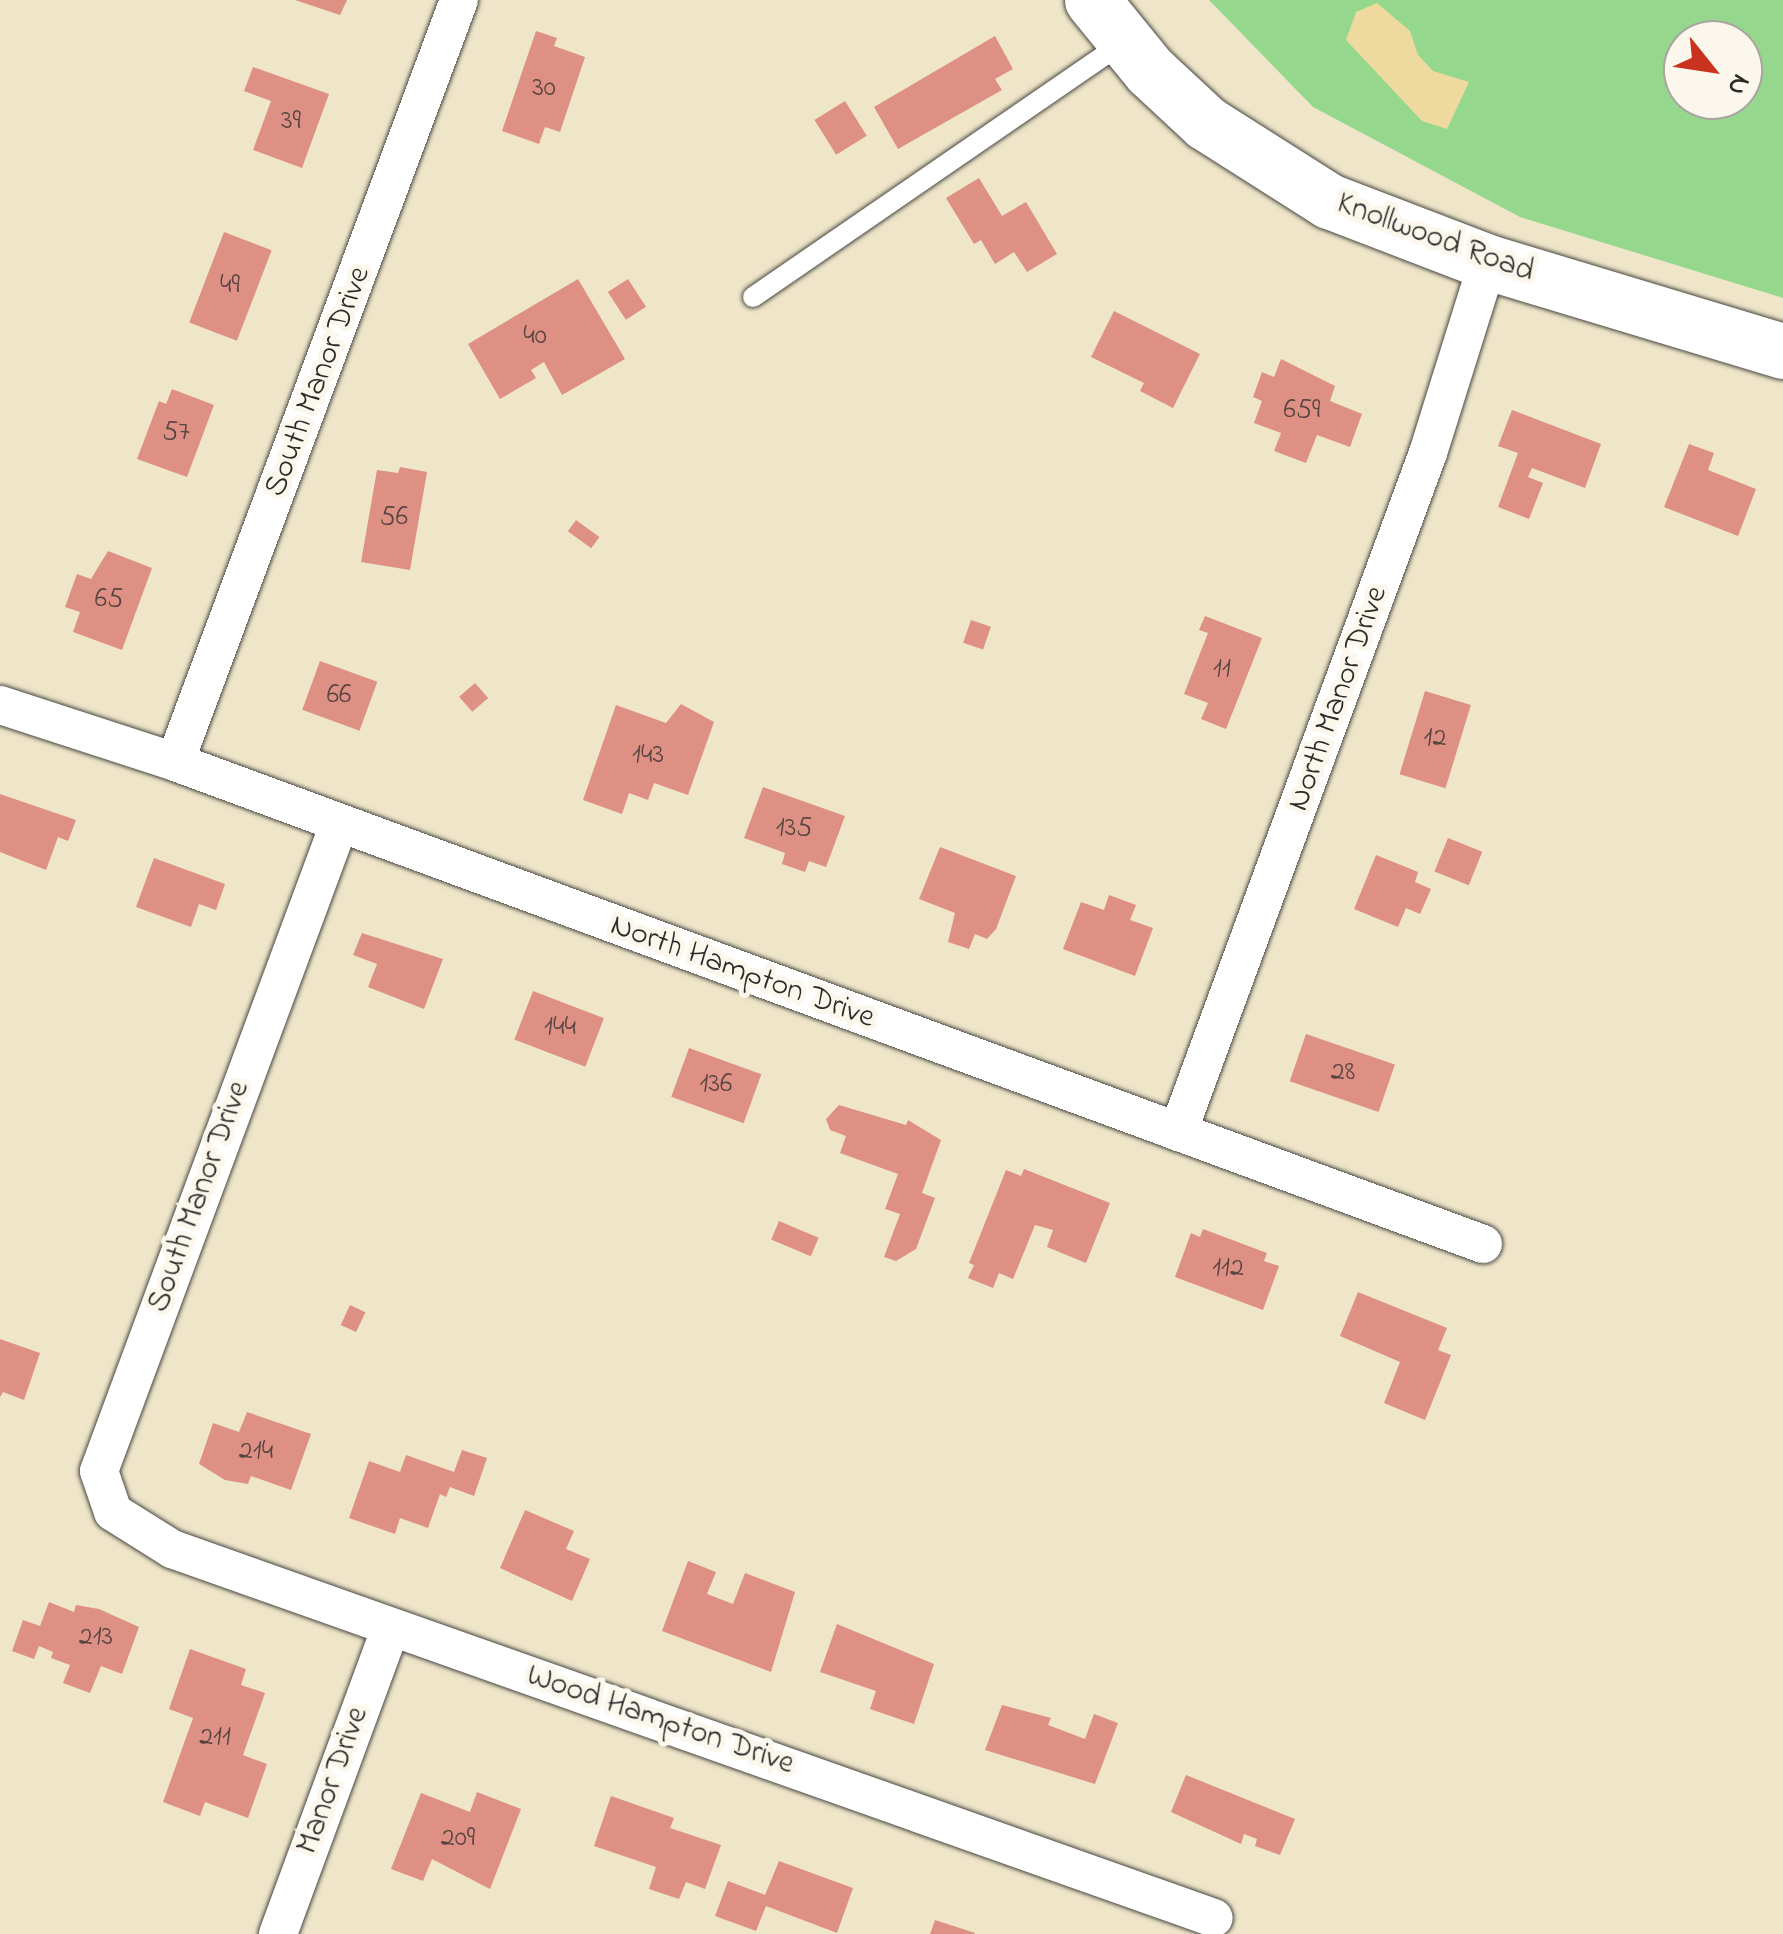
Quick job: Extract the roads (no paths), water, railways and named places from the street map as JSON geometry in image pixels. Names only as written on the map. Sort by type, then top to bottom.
[{"type":"main road","name":"Knollwood Road","points":[[1108,21],[1244,151],[1329,201],[1488,262],[1783,351]]},
{"type":"street","name":"South Manor Drive","points":[[175,762],[459,0]]},
{"type":"street","name":"North Manor Drive","points":[[1178,1132],[1422,471],[1488,262]]},
{"type":"street","name":"North Hampton Drive","points":[[0,705],[175,762],[338,826],[1483,1244]]},
{"type":"street","name":"South Manor Drive","points":[[113,1512],[99,1471],[338,826]]},
{"type":"street","name":"Wood Hampton Drive","points":[[113,1512],[172,1549],[1214,1918]]},
{"type":"street","name":"Manor Drive","points":[[278,1934],[390,1629]]},
{"type":"lane","points":[[754,297],[1108,21]]}]
